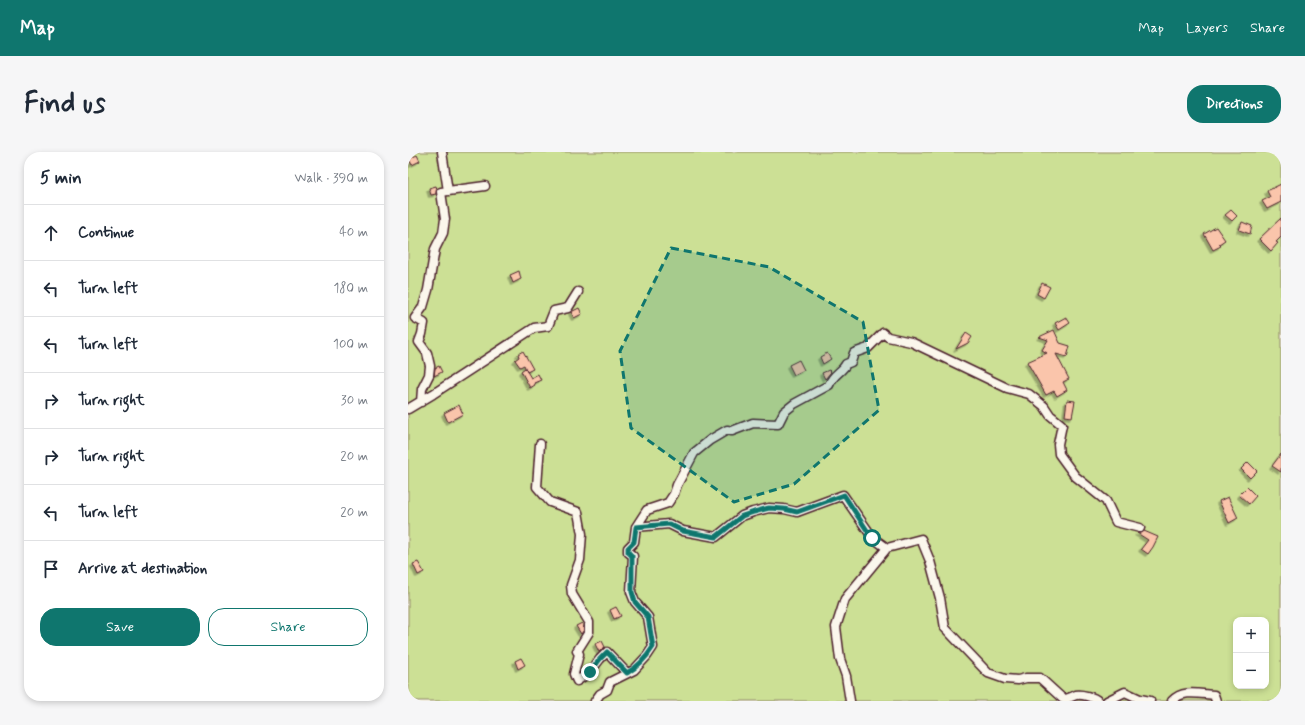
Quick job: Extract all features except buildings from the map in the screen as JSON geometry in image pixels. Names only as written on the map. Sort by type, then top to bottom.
[{"type":"street","points":[[442,152],[448,192]]},
{"type":"street","points":[[421,402],[422,389],[429,375],[430,366],[427,353],[419,342],[424,323],[415,318],[423,307],[435,249],[443,233],[446,219],[441,192],[485,186]]},
{"type":"street","points":[[408,409],[534,328],[548,326],[554,311],[568,308],[578,292]]},
{"type":"street","points":[[595,701],[600,694],[606,690],[610,682],[634,670],[653,647],[648,617],[635,602],[632,592],[632,556],[628,552],[628,548],[634,542],[636,527],[647,510],[668,503],[694,453],[710,440],[727,430],[732,431],[753,423],[778,424],[784,412],[794,404],[829,385],[830,379],[838,371],[845,367],[846,364],[851,362],[854,353],[868,348],[883,332],[888,337],[911,342],[1007,388],[1029,394],[1044,406],[1050,415],[1062,425],[1058,444],[1059,454],[1075,476],[1106,501],[1116,522],[1140,528]]},
{"type":"street","points":[[540,444],[537,487],[550,502],[578,512],[582,534],[580,560],[571,585],[572,594],[589,622],[589,632],[578,651],[579,654],[574,674],[577,681],[590,672],[607,652],[627,673]]},
{"type":"street","points":[[636,527],[669,524],[683,531],[716,537],[742,516],[754,512],[769,508],[797,512],[844,495],[872,538],[887,548]]},
{"type":"street","points":[[850,701],[846,676],[840,659],[836,628],[845,599],[887,548],[921,539],[930,560],[940,598],[945,628],[988,673],[1005,679],[1018,680],[1026,678],[1040,678],[1063,699],[1068,699],[1077,695],[1096,699],[1098,701]]},
{"type":"street","points":[[1107,701],[1125,692],[1140,699],[1150,701]]},
{"type":"street","points":[[1172,701],[1185,692],[1214,695],[1216,701]]},
{"type":"highlighted area","points":[[671,248],[769,267],[863,322],[879,410],[794,484],[734,502],[631,428],[620,351]]},
{"type":"green space","points":[[408,152],[1281,152],[1281,701],[408,701]]},
{"type":"route","points":[[590,672],[607,652],[627,673],[634,670],[653,647],[648,617],[635,602],[632,592],[632,556],[628,552],[628,548],[634,542],[636,527],[669,524],[683,531],[716,537],[742,516],[754,512],[769,508],[797,512],[844,495],[872,538]]}]
